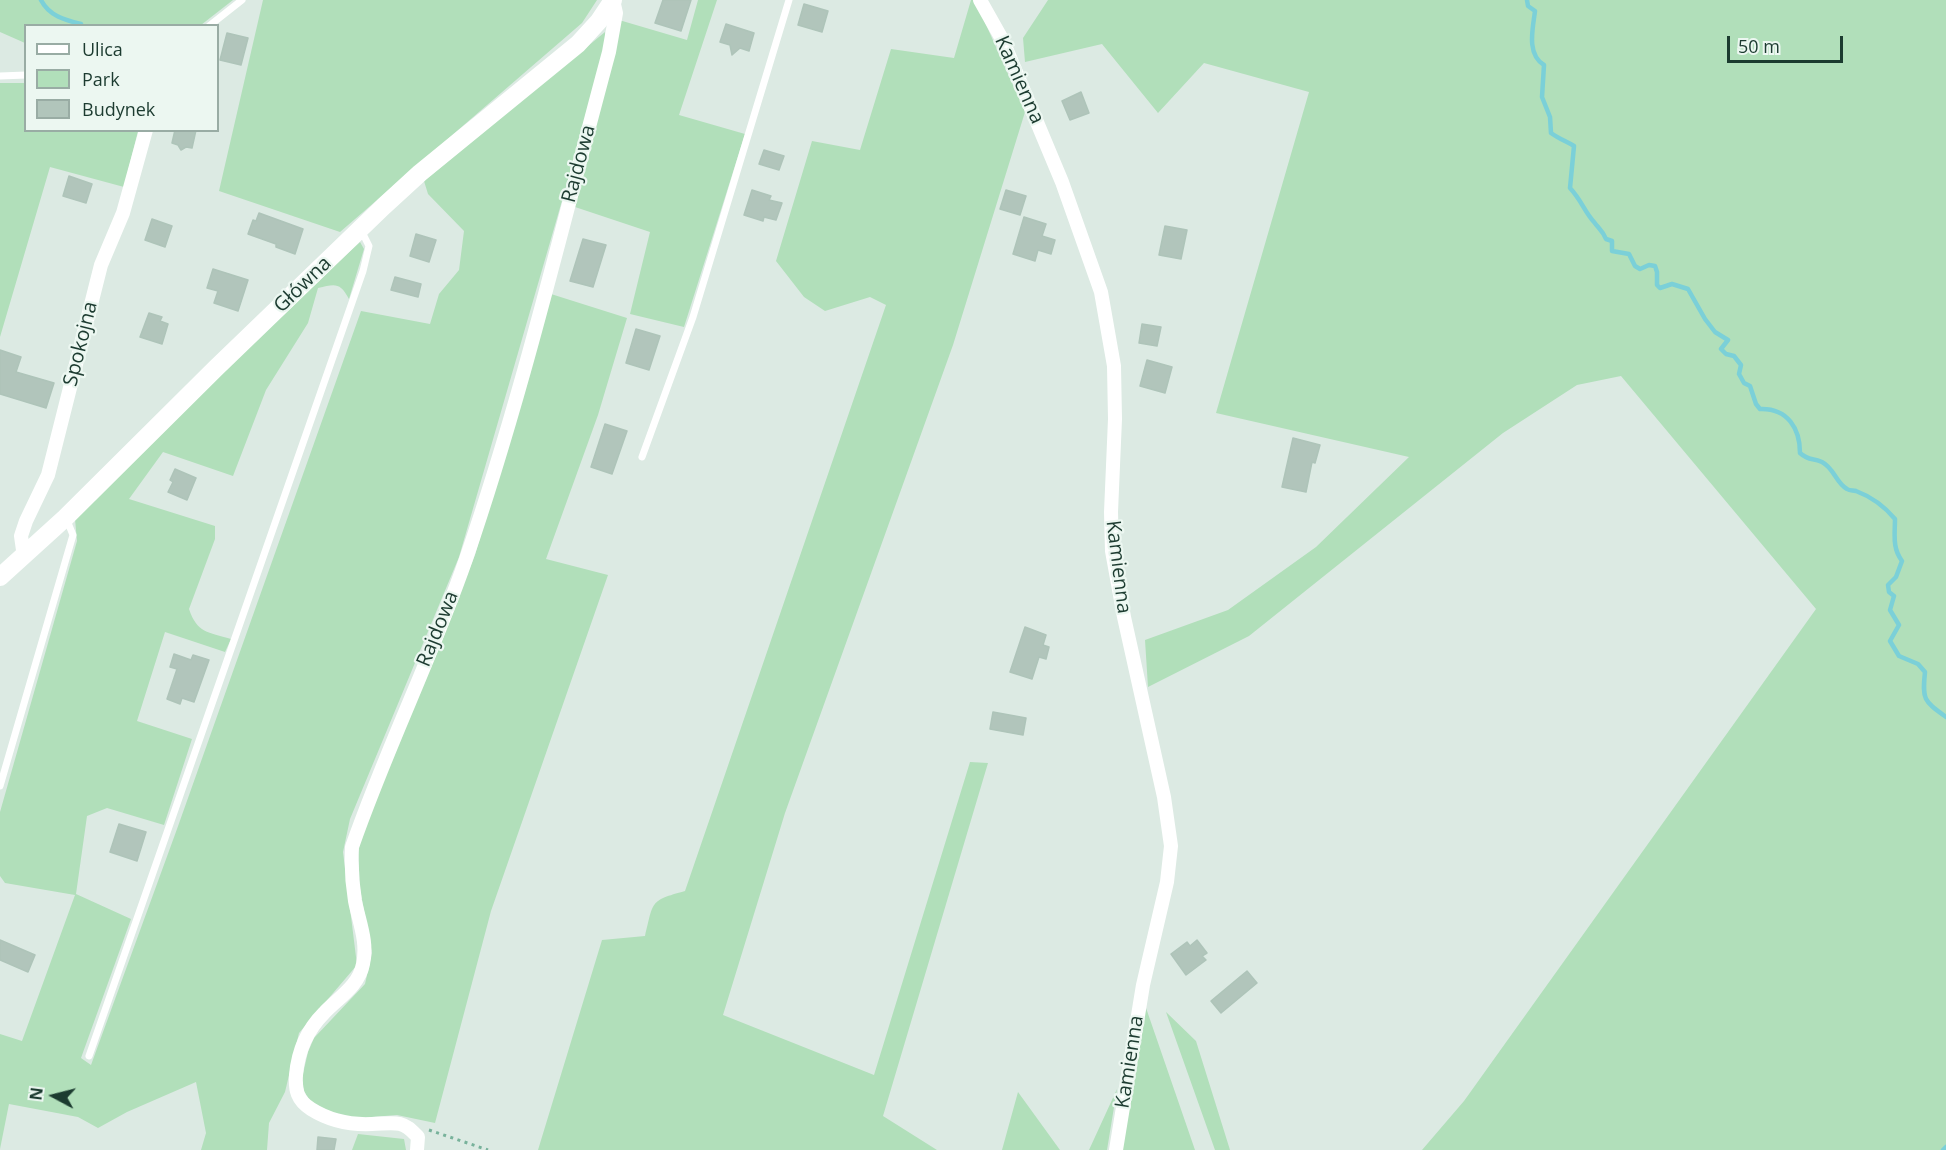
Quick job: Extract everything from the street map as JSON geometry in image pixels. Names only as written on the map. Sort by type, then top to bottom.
[{"type":"street","name":"Główna","points":[[0,578],[66,518],[216,368],[420,173],[578,44],[613,0]]},
{"type":"street","name":"Rajdowa","points":[[410,1128],[398,1123],[367,1124],[333,1120],[311,1109],[300,1101],[295,1089],[297,1065],[304,1041],[322,1014],[356,981],[363,965],[365,943],[355,901],[351,861],[352,846],[465,562],[492,480],[609,52],[616,13],[613,0]]},
{"type":"street","name":"Kamienna","points":[[980,0],[1003,41],[1062,182],[1101,292],[1114,366],[1112,552],[1164,798],[1171,846],[1167,882],[1143,985],[1116,1150]]},
{"type":"street","name":"Spokojna","points":[[24,557],[21,536],[48,475],[101,265],[123,213],[145,132]]},
{"type":"street","points":[[410,1128],[418,1137],[417,1150]]},
{"type":"lane","points":[[212,24],[242,0]]},
{"type":"lane","points":[[642,457],[693,316],[789,0]]},
{"type":"lane","points":[[0,76],[24,75]]},
{"type":"lane","points":[[89,1056],[363,271],[369,246],[361,230]]},
{"type":"lane","points":[[0,786],[73,535],[66,518]]},
{"type":"path","points":[[410,1128],[421,1127],[488,1150]]},
{"type":"green space","points":[[0,0],[233,0],[202,24],[24,24],[24,43],[0,32]]},
{"type":"green space","points":[[263,0],[597,0],[582,23],[340,232],[219,191]]},
{"type":"green space","points":[[698,0],[717,0],[679,115],[745,134],[684,327],[630,314],[650,232],[575,207],[614,55],[619,20],[687,40]]},
{"type":"green space","points":[[971,0],[975,0],[1025,112],[953,345],[785,813],[723,1015],[874,1075],[970,762],[988,763],[883,1116],[937,1150],[538,1150],[602,940],[645,936],[655,904],[665,897],[685,891],[886,305],[870,297],[825,311],[804,297],[776,261],[812,141],[860,150],[891,49],[954,58]]},
{"type":"green space","points":[[1048,0],[1946,0],[1946,1150],[1422,1150],[1464,1101],[1816,609],[1621,376],[1577,385],[1503,433],[1249,636],[1148,687],[1145,640],[1228,610],[1316,547],[1409,457],[1216,413],[1309,92],[1204,63],[1158,113],[1102,44],[1025,62],[1023,38]]},
{"type":"green space","points":[[605,32],[605,52],[459,557],[350,819],[343,852],[357,965],[299,1033],[285,1092],[269,1123],[267,1150],[201,1150],[206,1133],[196,1082],[127,1112],[98,1128],[78,1117],[9,1104],[0,1149],[0,1034],[22,1041],[75,895],[5,883],[0,876],[0,812],[77,541],[75,519],[255,339],[360,242],[364,249],[349,299],[340,287],[318,288],[308,323],[266,390],[233,476],[163,452],[129,499],[215,526],[215,539],[189,609],[196,623],[204,630],[231,639],[225,652],[165,632],[137,721],[192,739],[164,825],[107,808],[87,816],[76,894],[131,919],[81,1058],[91,1065],[361,311],[430,324],[439,294],[459,270],[464,231],[428,194],[424,181]]},
{"type":"green space","points":[[0,83],[24,83],[24,132],[138,132],[124,187],[50,167],[0,337]]},
{"type":"green space","points":[[551,294],[627,318],[598,415],[546,559],[608,575],[491,911],[435,1123],[397,1115],[359,1118],[334,1115],[313,1106],[304,1091],[302,1078],[314,1038],[365,984],[372,953],[360,889],[358,851],[365,824],[475,555]]},
{"type":"green space","points":[[1145,1005],[1195,1150],[1122,1150]]},
{"type":"green space","points":[[1166,1012],[1196,1041],[1230,1150],[1215,1150]]},
{"type":"green space","points":[[1117,1089],[1107,1150],[1089,1150]]},
{"type":"green space","points":[[1018,1092],[1060,1150],[1002,1150]]},
{"type":"green space","points":[[358,1134],[404,1139],[406,1150],[352,1150]]},
{"type":"building","points":[[663,0],[691,0],[681,31],[655,23]]},
{"type":"building","points":[[804,4],[828,11],[822,32],[798,25]]},
{"type":"building","points":[[726,24],[754,33],[749,51],[740,48],[732,55],[730,45],[720,42]]},
{"type":"building","points":[[227,33],[248,38],[241,65],[220,60]]},
{"type":"building","points":[[1081,92],[1089,113],[1070,120],[1062,101]]},
{"type":"building","points":[[175,132],[196,132],[192,148],[186,147],[181,150],[178,145],[172,143]]},
{"type":"building","points":[[764,150],[784,156],[779,170],[759,164]]},
{"type":"building","points":[[69,176],[92,184],[86,203],[63,196]]},
{"type":"building","points":[[752,190],[771,196],[769,200],[782,203],[776,220],[764,217],[763,221],[744,215]]},
{"type":"building","points":[[1006,190],[1026,196],[1020,215],[1000,209]]},
{"type":"building","points":[[259,213],[303,229],[295,254],[248,234],[253,220],[256,221]]},
{"type":"building","points":[[1024,217],[1046,224],[1042,236],[1055,240],[1051,254],[1038,250],[1035,261],[1013,254]]},
{"type":"building","points":[[152,219],[172,226],[165,247],[145,240]]},
{"type":"building","points":[[1165,226],[1187,230],[1181,259],[1159,255]]},
{"type":"building","points":[[416,234],[436,240],[429,262],[410,256]]},
{"type":"building","points":[[583,239],[606,245],[593,287],[570,281]]},
{"type":"building","points":[[213,269],[248,280],[238,311],[214,303],[218,291],[207,288]]},
{"type":"building","points":[[395,277],[421,284],[418,297],[391,290]]},
{"type":"building","points":[[149,313],[162,317],[160,321],[168,324],[162,344],[140,337]]},
{"type":"building","points":[[1142,324],[1161,327],[1157,346],[1139,343]]},
{"type":"building","points":[[636,329],[660,336],[649,370],[626,363]]},
{"type":"building","points":[[0,350],[21,357],[16,372],[54,383],[46,408],[0,394]]},
{"type":"building","points":[[1147,360],[1172,367],[1165,393],[1140,386]]},
{"type":"building","points":[[605,424],[627,431],[612,474],[591,467]]},
{"type":"building","points":[[1293,438],[1320,445],[1315,463],[1312,462],[1306,492],[1282,487]]},
{"type":"building","points":[[175,469],[196,478],[187,500],[168,492],[173,482],[170,480]]},
{"type":"building","points":[[1025,627],[1046,635],[1043,645],[1049,647],[1046,659],[1039,657],[1032,679],[1010,672]]},
{"type":"building","points":[[174,654],[191,660],[193,655],[209,660],[194,702],[182,698],[180,704],[167,699],[177,669],[170,667]]},
{"type":"building","points":[[993,712],[1026,718],[1023,735],[990,729]]},
{"type":"building","points":[[119,824],[146,832],[137,861],[110,852]]},
{"type":"building","points":[[0,940],[35,955],[28,972],[0,960]]},
{"type":"building","points":[[1197,940],[1207,953],[1202,956],[1206,960],[1186,975],[1171,954],[1187,942],[1190,946]]},
{"type":"building","points":[[1247,971],[1257,983],[1221,1013],[1211,1001]]},
{"type":"building","points":[[318,1137],[336,1139],[334,1150],[317,1150]]},
{"type":"waterway","points":[[41,0],[53,14],[81,24]]},
{"type":"waterway","points":[[1527,0],[1528,6],[1535,11],[1532,33],[1533,48],[1538,60],[1544,65],[1542,97],[1550,117],[1551,133],[1574,146],[1570,188],[1606,239],[1612,241],[1612,251],[1629,254],[1635,266],[1640,269],[1649,265],[1655,266],[1657,285],[1660,288],[1672,284],[1688,289],[1715,332],[1728,340],[1721,349],[1726,354],[1734,356],[1741,365],[1739,374],[1744,383],[1750,386],[1756,404],[1760,409],[1778,412],[1785,416],[1795,428],[1800,453],[1806,458],[1826,465],[1848,490],[1873,499],[1895,519],[1895,546],[1902,561],[1896,577],[1888,585],[1889,592],[1894,596],[1890,610],[1899,625],[1890,641],[1899,656],[1918,664],[1925,672],[1926,699],[1946,717]]},
{"type":"waterway","points":[[1943,1150],[1946,1147]]}]
